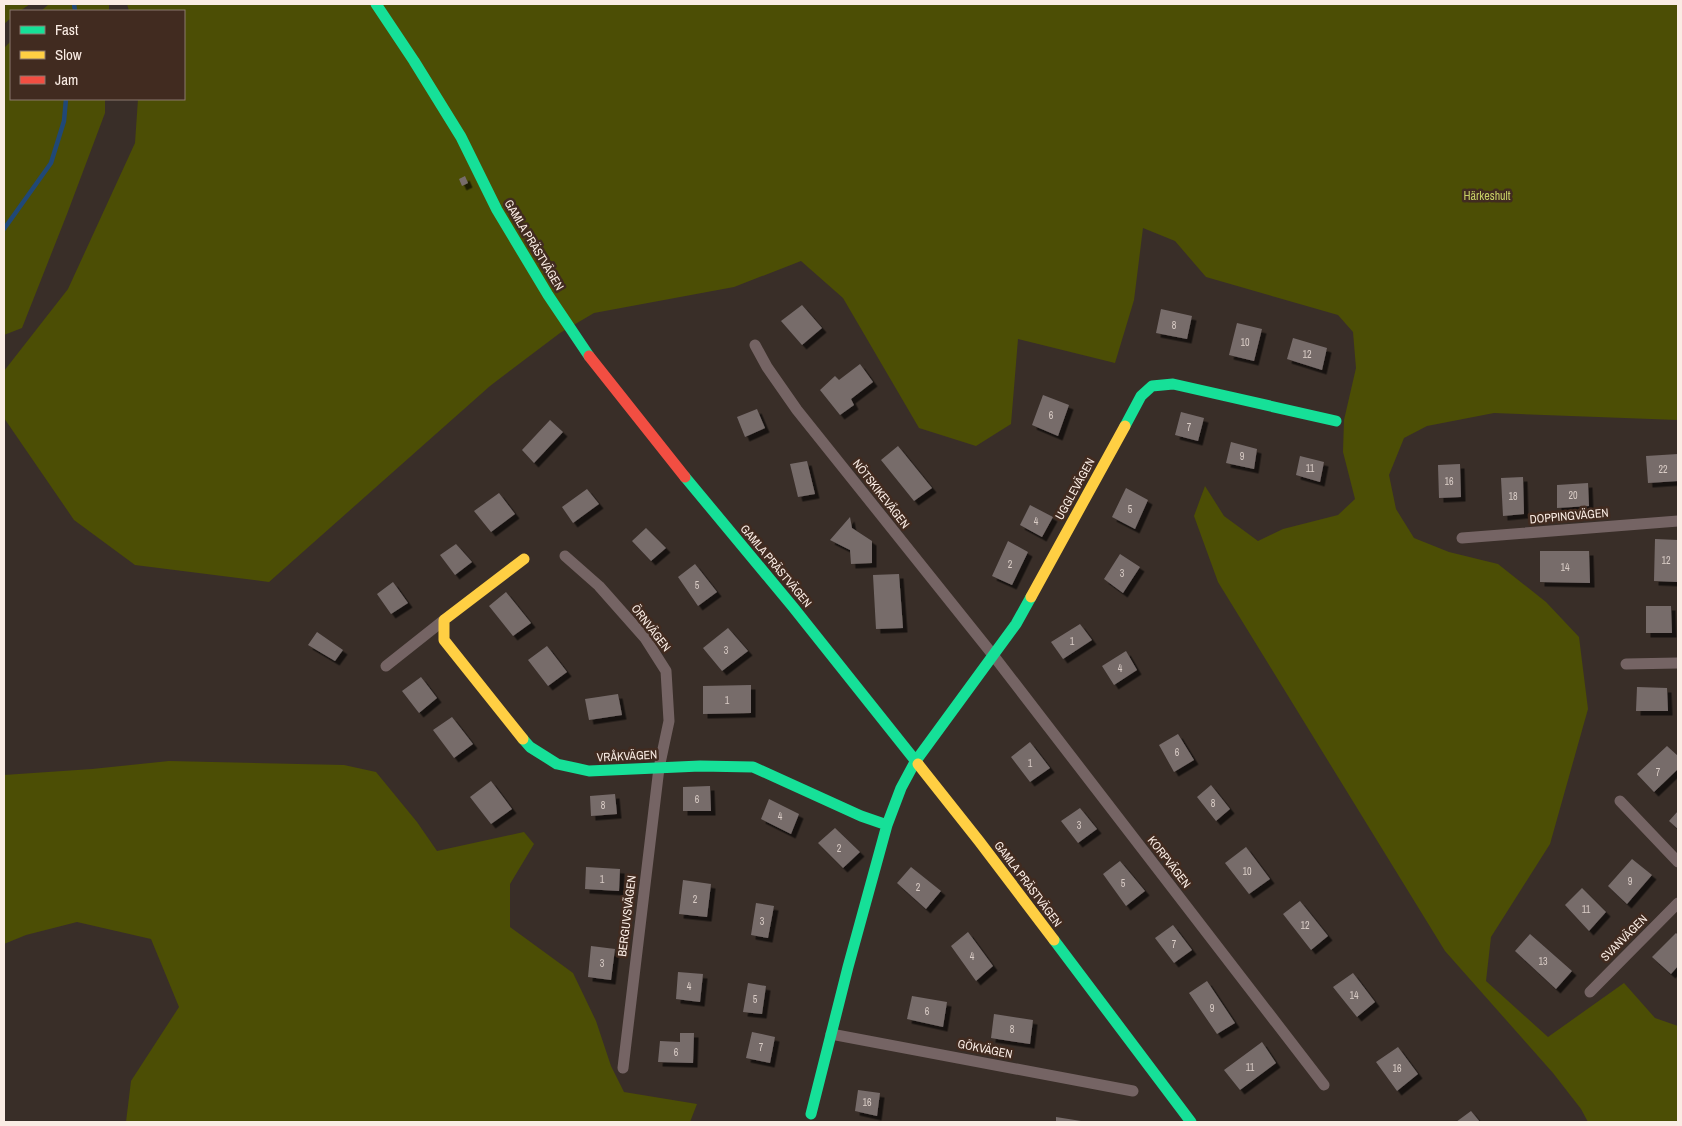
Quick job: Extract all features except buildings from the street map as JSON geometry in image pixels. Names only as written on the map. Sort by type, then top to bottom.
[{"type":"street","name":"GAMLA PRÄSTVÄGEN","points":[[376,4],[461,137],[497,210],[543,286],[599,370],[716,516],[793,607],[979,841],[1191,1122]]},
{"type":"street","name":"NÖTSKIKEVÄGEN","points":[[755,345],[767,368],[797,410],[993,655]]},
{"type":"street","name":"UGGLEVÄGEN","points":[[915,762],[1016,624],[1141,396],[1152,386],[1173,384],[1336,421]]},
{"type":"street","name":"DOPPINGVÄGEN","points":[[1462,538],[1678,521]]},
{"type":"street","name":"ÖRNVÄGEN","points":[[565,556],[599,586],[644,638],[666,671],[669,721],[659,768]]},
{"type":"street","points":[[386,666],[524,558]]},
{"type":"street","name":"VRÅKVÄGEN","points":[[444,620],[444,640],[530,747],[557,764],[589,771],[700,766],[753,767],[861,816],[887,824]]},
{"type":"street","name":"KORPVÄGEN","points":[[993,655],[1324,1085]]},
{"type":"street","points":[[1626,664],[1678,663]]},
{"type":"street","points":[[811,1114],[887,824],[901,788],[915,762]]},
{"type":"street","name":"BERGUVSVÄGEN","points":[[623,1068],[659,768]]},
{"type":"street","points":[[1620,801],[1678,862]]},
{"type":"street","name":"SVANVÄGEN","points":[[1590,992],[1678,903]]},
{"type":"street","name":"GÖKVÄGEN","points":[[831,1034],[1133,1091]]},
{"type":"green space","points":[[4,4],[30,4],[21,10],[10,10],[10,19],[4,24]]},
{"type":"green space","points":[[49,4],[109,4],[109,10],[42,10]]},
{"type":"green space","name":"Härkeshult","points":[[127,4],[1678,4],[1678,420],[1494,413],[1427,426],[1404,438],[1389,475],[1396,509],[1414,538],[1449,552],[1498,564],[1546,602],[1579,637],[1588,709],[1550,844],[1491,937],[1486,981],[1548,1037],[1624,983],[1655,1018],[1678,1026],[1678,1122],[1588,1122],[1581,1109],[1553,1073],[1445,951],[1218,582],[1194,516],[1205,486],[1224,516],[1258,541],[1283,529],[1338,515],[1355,499],[1343,452],[1344,420],[1356,368],[1353,332],[1338,315],[1206,277],[1175,241],[1143,228],[1134,300],[1115,363],[1018,339],[1011,424],[976,446],[919,428],[843,298],[801,261],[734,287],[594,313],[560,333],[490,386],[269,582],[135,565],[74,520],[4,418],[4,371],[68,289],[135,143],[138,100],[185,100],[185,10],[129,10]]},
{"type":"green space","points":[[10,42],[10,100],[105,100],[105,113],[22,328],[4,335],[4,48]]},
{"type":"green space","points":[[169,761],[344,765],[376,772],[417,822],[437,851],[524,832],[534,844],[510,884],[510,927],[573,973],[596,1021],[611,1066],[624,1092],[697,1104],[690,1122],[126,1122],[131,1081],[179,1007],[151,939],[77,922],[26,935],[4,944],[4,775]]},
{"type":"waterway","points":[[74,4],[75,10]]},
{"type":"waterway","points":[[4,229],[51,163],[64,121],[66,100]]},
{"type":"traffic: fast","points":[[376,4],[461,137],[497,210],[548,295],[589,356]]},
{"type":"traffic: fast","points":[[1125,426],[1141,396],[1152,386],[1173,384],[1336,421]]},
{"type":"traffic: fast","points":[[685,477],[793,607],[918,764]]},
{"type":"traffic: fast","points":[[811,1114],[848,967],[887,825],[901,788],[915,762],[1016,624],[1031,597]]},
{"type":"traffic: fast","points":[[523,739],[530,747],[557,764],[589,771],[700,766],[753,767],[861,816],[887,825]]},
{"type":"traffic: fast","points":[[1054,940],[1191,1122]]},
{"type":"traffic: slow","points":[[1031,597],[1125,426]]},
{"type":"traffic: slow","points":[[523,739],[444,640],[444,620],[524,559]]},
{"type":"traffic: slow","points":[[918,764],[1054,940]]},
{"type":"traffic: jam","points":[[589,356],[685,477]]}]
